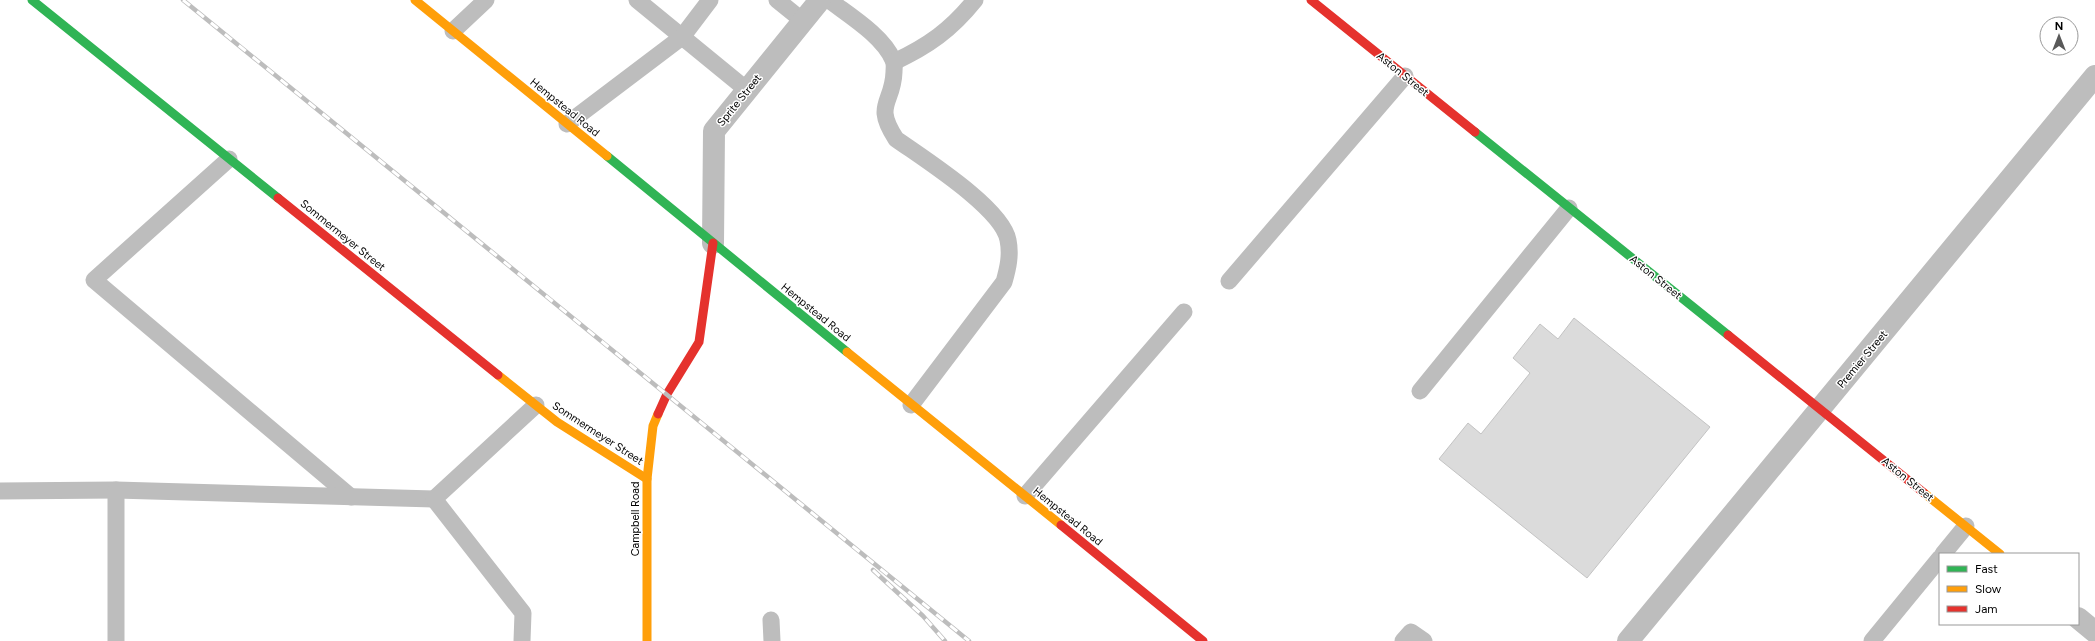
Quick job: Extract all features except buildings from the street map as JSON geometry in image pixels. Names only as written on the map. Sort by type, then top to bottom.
[{"type":"street","name":"Sommermeyer Street","points":[[32,0],[557,422],[647,479]]},
{"type":"street","name":"Hempstead Road","points":[[415,0],[1203,641]]},
{"type":"street","name":"Sprite Street","points":[[713,243],[714,131],[820,0]]},
{"type":"street","name":"Aston Street","points":[[1311,0],[1569,208],[1821,408],[1999,553]]},
{"type":"street","name":"Premier Street","points":[[1628,641],[2095,76]]},
{"type":"street","name":"Campbell Road","points":[[647,641],[647,479],[653,426],[667,394],[699,342],[713,243]]},
{"type":"street","points":[[2079,619],[2095,632]]},
{"type":"lane","points":[[453,31],[486,0]]},
{"type":"lane","points":[[637,0],[747,90]]},
{"type":"lane","points":[[567,124],[682,37],[710,0]]},
{"type":"lane","points":[[777,0],[803,21]]},
{"type":"lane","points":[[829,0],[885,44],[894,62],[894,80],[886,99],[884,112],[888,126],[896,138],[983,203],[998,219],[1008,239],[1010,261],[1004,282],[912,405]]},
{"type":"lane","points":[[894,62],[922,49],[948,30],[975,0]]},
{"type":"lane","points":[[1229,281],[1405,76]]},
{"type":"lane","points":[[229,159],[94,280],[351,497]]},
{"type":"lane","points":[[1420,391],[1569,208]]},
{"type":"lane","points":[[1025,496],[1184,312]]},
{"type":"lane","points":[[0,491],[116,490],[434,499],[536,405]]},
{"type":"lane","points":[[116,490],[116,641]]},
{"type":"lane","points":[[434,499],[523,613],[522,641]]},
{"type":"lane","points":[[1944,553],[1966,526]]},
{"type":"lane","points":[[1872,641],[1939,559]]},
{"type":"lane","points":[[771,620],[772,641]]},
{"type":"lane","points":[[1403,641],[1411,632],[1424,641]]},
{"type":"railway","points":[[183,0],[969,641]]},
{"type":"railway","points":[[873,570],[923,616],[945,641]]},
{"type":"traffic: fast","points":[[32,0],[278,198]]},
{"type":"traffic: fast","points":[[1475,132],[1728,335]]},
{"type":"traffic: fast","points":[[607,156],[847,352]]},
{"type":"traffic: slow","points":[[415,0],[607,156]]},
{"type":"traffic: slow","points":[[847,352],[1061,525]]},
{"type":"traffic: slow","points":[[498,375],[557,422],[647,479]]},
{"type":"traffic: slow","points":[[647,641],[647,479],[653,426],[658,414]]},
{"type":"traffic: slow","points":[[1924,493],[1999,553]]},
{"type":"traffic: jam","points":[[1311,0],[1475,132]]},
{"type":"traffic: jam","points":[[278,198],[498,375]]},
{"type":"traffic: jam","points":[[658,414],[667,394],[699,342],[713,243]]},
{"type":"traffic: jam","points":[[1728,335],[1924,493]]},
{"type":"traffic: jam","points":[[1061,525],[1203,641]]}]
